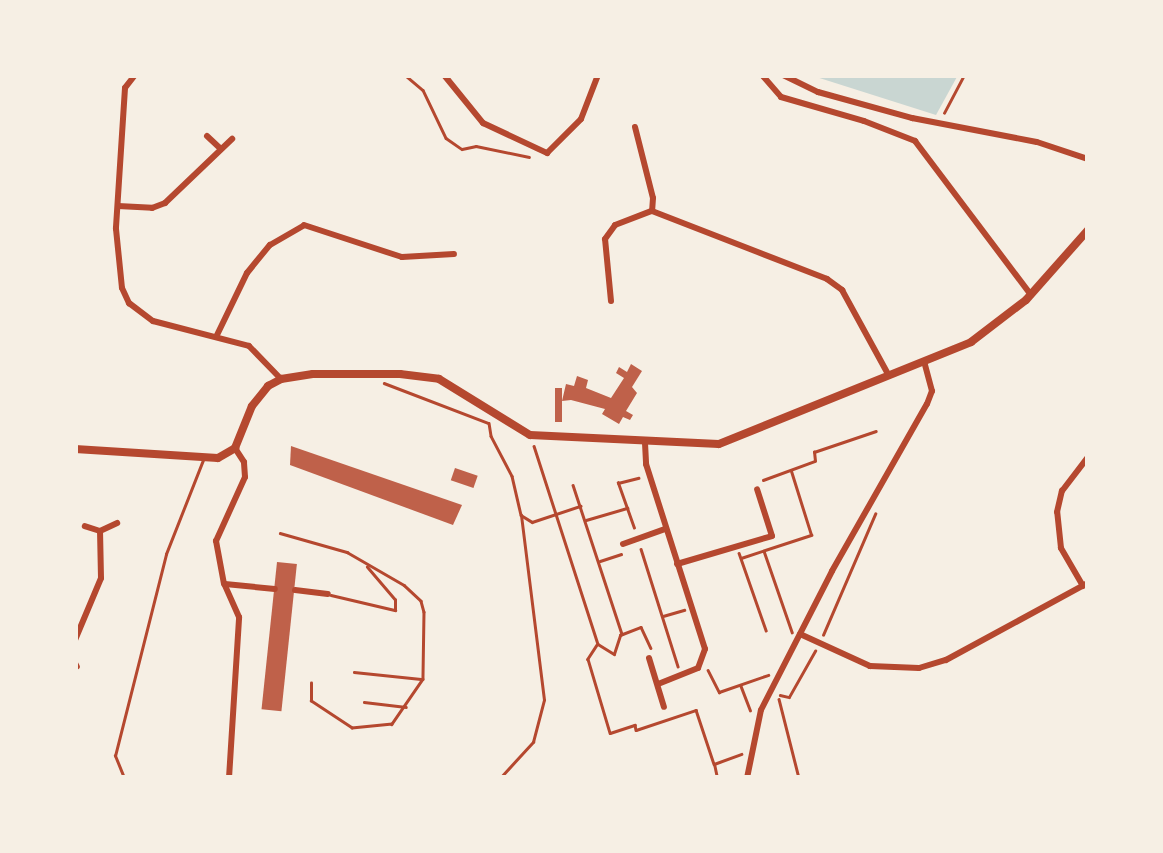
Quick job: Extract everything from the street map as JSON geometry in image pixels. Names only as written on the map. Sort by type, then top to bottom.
[{"type":"street","points":[[135,75],[126,88],[118,206],[122,288],[129,302],[152,321],[249,346],[281,379]]},
{"type":"street","points":[[444,75],[483,122],[539,152],[556,149],[573,130],[598,75]]},
{"type":"street","points":[[762,75],[782,97],[916,141],[1031,295]]},
{"type":"street","points":[[783,75],[818,92],[938,125],[1037,142],[1088,159]]},
{"type":"street","points":[[635,127],[653,198],[652,211]]},
{"type":"street","points":[[207,136],[221,149]]},
{"type":"street","points":[[118,206],[152,208],[165,202],[232,139]]},
{"type":"street","points":[[611,301],[605,240],[615,224],[652,211],[826,279],[842,290],[889,377]]},
{"type":"street","points":[[216,335],[247,273],[270,245],[304,225],[402,257],[454,254]]},
{"type":"street","points":[[75,449],[203,460],[235,448],[252,406],[281,379],[377,375],[439,380],[530,435],[719,444],[971,342],[1031,295],[1088,230]]},
{"type":"street","points":[[746,778],[762,710],[776,692],[795,643],[932,391],[924,362]]},
{"type":"street","points":[[645,443],[649,474],[704,649],[698,668],[658,684]]},
{"type":"street","points":[[229,778],[239,616],[224,584],[216,541],[245,477],[244,462],[235,448]]},
{"type":"street","points":[[800,634],[870,666],[919,668],[946,660],[1086,585],[1061,548],[1057,512],[1062,491],[1088,458]]},
{"type":"street","points":[[677,564],[772,536],[757,489]]},
{"type":"street","points":[[100,532],[116,523]]},
{"type":"street","points":[[85,526],[100,532]]},
{"type":"street","points":[[622,544],[639,543],[665,529]]},
{"type":"street","points":[[75,640],[101,578],[100,532]]},
{"type":"street","points":[[224,584],[275,589]]},
{"type":"street","points":[[295,590],[328,594]]},
{"type":"street","points":[[649,658],[664,707]]},
{"type":"lane","points":[[124,778],[115,756],[166,554],[203,460]]},
{"type":"lane","points":[[280,533],[347,552],[421,601],[427,646],[423,680],[408,707],[392,724],[352,728],[312,700],[311,683]]},
{"type":"lane","points":[[328,594],[395,610],[395,600],[363,562]]},
{"type":"lane","points":[[354,672],[423,680]]},
{"type":"lane","points":[[364,702],[408,707]]},
{"type":"path","points":[[405,75],[423,90],[446,138],[462,149],[476,146],[528,158],[539,152]]},
{"type":"path","points":[[938,125],[964,75]]},
{"type":"path","points":[[377,375],[386,385],[445,403],[490,423],[509,425]]},
{"type":"path","points":[[490,423],[490,436],[512,476],[521,515],[544,700],[533,742],[500,778]]},
{"type":"path","points":[[757,489],[754,483],[815,461],[814,452],[876,431]]},
{"type":"path","points":[[530,435],[598,644],[614,654],[622,634],[573,484]]},
{"type":"path","points":[[741,558],[811,535],[791,470]]},
{"type":"path","points":[[649,474],[618,483],[681,676]]},
{"type":"path","points":[[776,692],[788,697],[819,644],[870,535],[885,478]]},
{"type":"path","points":[[521,515],[532,522],[580,506]]},
{"type":"path","points":[[585,520],[627,508]]},
{"type":"path","points":[[598,561],[639,543]]},
{"type":"path","points":[[737,547],[766,630]]},
{"type":"path","points":[[764,552],[795,643]]},
{"type":"path","points":[[662,616],[691,608]]},
{"type":"path","points":[[622,634],[641,627],[652,650],[649,658]]},
{"type":"path","points":[[598,644],[588,659],[610,733],[635,725],[636,730],[696,710],[717,778]]},
{"type":"path","points":[[703,660],[719,692],[783,669]]},
{"type":"path","points":[[742,686],[753,718]]},
{"type":"path","points":[[776,692],[799,778]]},
{"type":"path","points":[[714,764],[743,753]]},
{"type":"shaded area","points":[[810,75],[958,75],[936,115]]},
{"type":"building","points":[[631,364],[642,371],[632,387],[637,393],[626,411],[633,415],[630,420],[623,417],[619,424],[602,414],[605,409],[562,401],[566,384],[574,386],[577,376],[588,380],[586,388],[611,398],[624,378],[616,373],[619,367],[627,372]]},
{"type":"building","points":[[555,388],[562,388],[562,422],[555,422]]},
{"type":"building","points":[[291,446],[462,505],[453,525],[290,465]]},
{"type":"building","points":[[455,468],[478,476],[473,488],[451,480]]},
{"type":"building","points":[[277,562],[297,564],[281,711],[262,709]]}]
